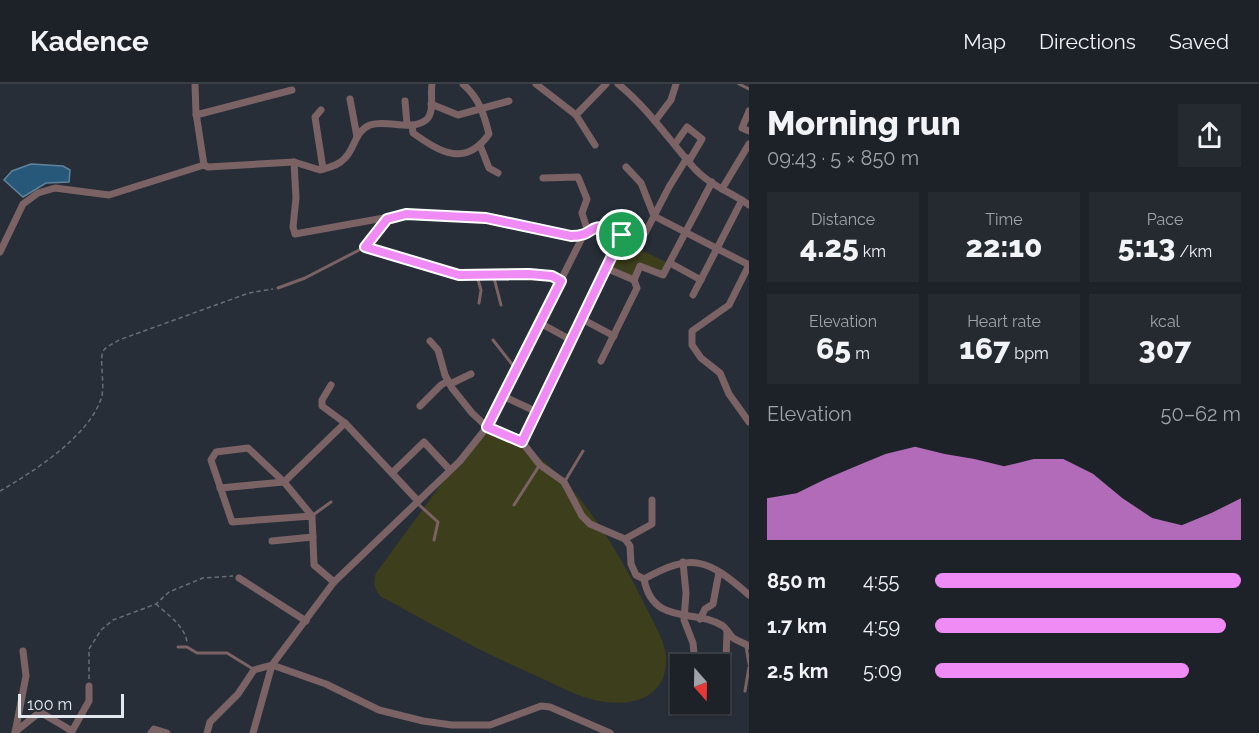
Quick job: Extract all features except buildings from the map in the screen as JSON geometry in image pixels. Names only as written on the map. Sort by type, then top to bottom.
[{"type":"street","points":[[195,84],[196,116],[204,165]]},
{"type":"street","points":[[0,252],[24,204],[38,193],[55,188],[109,195],[204,165],[208,167],[294,162],[310,169],[323,169],[345,159],[357,137],[367,126],[380,123],[410,125],[426,120],[431,113],[432,84]]},
{"type":"street","points":[[405,101],[413,133],[439,151],[461,155],[480,145],[489,134],[483,111],[474,94],[463,84]]},
{"type":"street","points":[[536,84],[576,115],[595,145]]},
{"type":"street","points":[[576,115],[606,84]]},
{"type":"street","points":[[618,84],[655,121],[688,160],[712,182],[746,202],[717,249],[693,295]]},
{"type":"street","points":[[655,121],[671,100],[676,84]]},
{"type":"street","points":[[196,116],[292,90]]},
{"type":"street","points":[[350,99],[357,137]]},
{"type":"street","points":[[431,104],[458,115],[483,111],[509,101]]},
{"type":"street","points":[[321,110],[315,117],[323,169]]},
{"type":"street","points":[[749,111],[742,128],[749,131]]},
{"type":"street","points":[[294,162],[296,198],[293,227],[296,234],[406,214],[486,218],[519,227],[586,234],[603,226],[639,245],[654,216],[702,139],[687,127],[675,144]]},
{"type":"street","points":[[722,189],[749,144]]},
{"type":"street","points":[[480,145],[489,168],[498,172]]},
{"type":"street","points":[[626,167],[641,183],[654,216],[748,268],[729,304],[692,331],[692,345],[701,358],[720,373],[729,394],[749,422]]},
{"type":"street","points":[[253,733],[272,665],[334,582],[450,470],[487,427],[586,234],[582,213],[587,199],[578,177],[543,178]]},
{"type":"street","points":[[601,361],[637,288],[634,280],[640,266],[663,275],[712,182]]},
{"type":"street","points":[[387,219],[365,247],[459,275],[492,273],[552,276],[561,281]]},
{"type":"street","points":[[522,442],[622,235]]},
{"type":"street","points":[[670,263],[701,280]]},
{"type":"street","points":[[606,268],[634,280]]},
{"type":"street","points":[[582,319],[614,336]]},
{"type":"street","points":[[540,323],[571,340]]},
{"type":"street","points":[[430,340],[438,350],[449,383],[472,413],[487,427],[522,442],[540,465],[564,482],[582,516],[590,524],[625,539],[630,546],[631,564],[636,575],[644,579]]},
{"type":"street","points":[[420,406],[441,384],[471,374]]},
{"type":"street","points":[[331,385],[322,400],[322,406],[345,423],[417,501]]},
{"type":"street","points":[[503,396],[537,412]]},
{"type":"street","points":[[220,488],[284,482],[345,423]]},
{"type":"street","points":[[392,473],[424,442],[450,470]]},
{"type":"street","points":[[312,516],[232,522],[211,460],[216,452],[248,447],[284,482],[312,516],[314,565],[334,582]]},
{"type":"street","points":[[625,539],[652,524],[652,500]]},
{"type":"street","points":[[272,541],[313,537]]},
{"type":"street","points":[[683,562],[686,593],[684,615],[694,654]]},
{"type":"street","points":[[644,579],[670,564],[698,562],[719,572],[749,595]]},
{"type":"street","points":[[700,619],[705,609],[714,604],[719,572]]},
{"type":"street","points":[[239,578],[306,621]]},
{"type":"street","points":[[644,579],[646,590],[652,601],[662,609],[723,626],[733,638],[747,645]]},
{"type":"street","points":[[726,654],[727,631]]},
{"type":"street","points":[[15,733],[26,676],[23,651]]},
{"type":"street","points":[[207,733],[210,722],[238,694],[254,670],[272,665],[326,684],[379,710],[423,721],[470,730],[541,706],[550,707],[610,733]]},
{"type":"street","points":[[15,733],[40,712],[71,732],[89,701],[89,686]]},
{"type":"street","points":[[151,733],[154,729],[167,733]]},
{"type":"lane","points":[[739,84],[749,89]]},
{"type":"lane","points":[[278,288],[304,278],[365,247]]},
{"type":"lane","points":[[492,273],[501,305]]},
{"type":"lane","points":[[477,274],[481,290],[479,303]]},
{"type":"lane","points":[[493,340],[517,369]]},
{"type":"lane","points":[[564,482],[583,451]]},
{"type":"lane","points":[[514,505],[540,465]]},
{"type":"lane","points":[[417,501],[438,522],[434,540]]},
{"type":"lane","points":[[312,516],[331,502]]},
{"type":"lane","points":[[745,691],[749,666],[747,645]]},
{"type":"lane","points":[[178,647],[188,647],[197,653],[227,653],[254,670]]},
{"type":"path","points":[[0,491],[46,462],[83,429],[101,400],[105,377],[101,356],[103,350],[119,340],[249,293],[278,288]]},
{"type":"path","points":[[89,686],[89,649],[101,630],[113,620],[156,604],[169,592],[203,578],[227,575],[239,578]]},
{"type":"path","points":[[156,604],[176,622],[187,638],[188,647]]},
{"type":"shaded area","points":[[625,242],[666,262],[662,271],[658,272],[640,264],[633,277],[612,267],[611,263],[620,244]]},
{"type":"shaded area","points":[[490,433],[516,442],[540,458],[563,480],[604,532],[621,560],[657,628],[666,657],[665,672],[660,684],[642,698],[618,703],[578,695],[479,649],[378,593],[375,585],[376,573],[472,442],[483,434]]},
{"type":"water","points":[[31,164],[63,166],[70,170],[69,182],[46,183],[23,197],[4,180],[12,171]]},
{"type":"route","points":[[406,214],[486,218],[519,227],[571,236],[583,236],[593,228],[603,226],[622,235],[522,442],[487,427],[561,281],[552,276],[529,274],[459,275],[365,247],[387,219],[406,214]]}]
